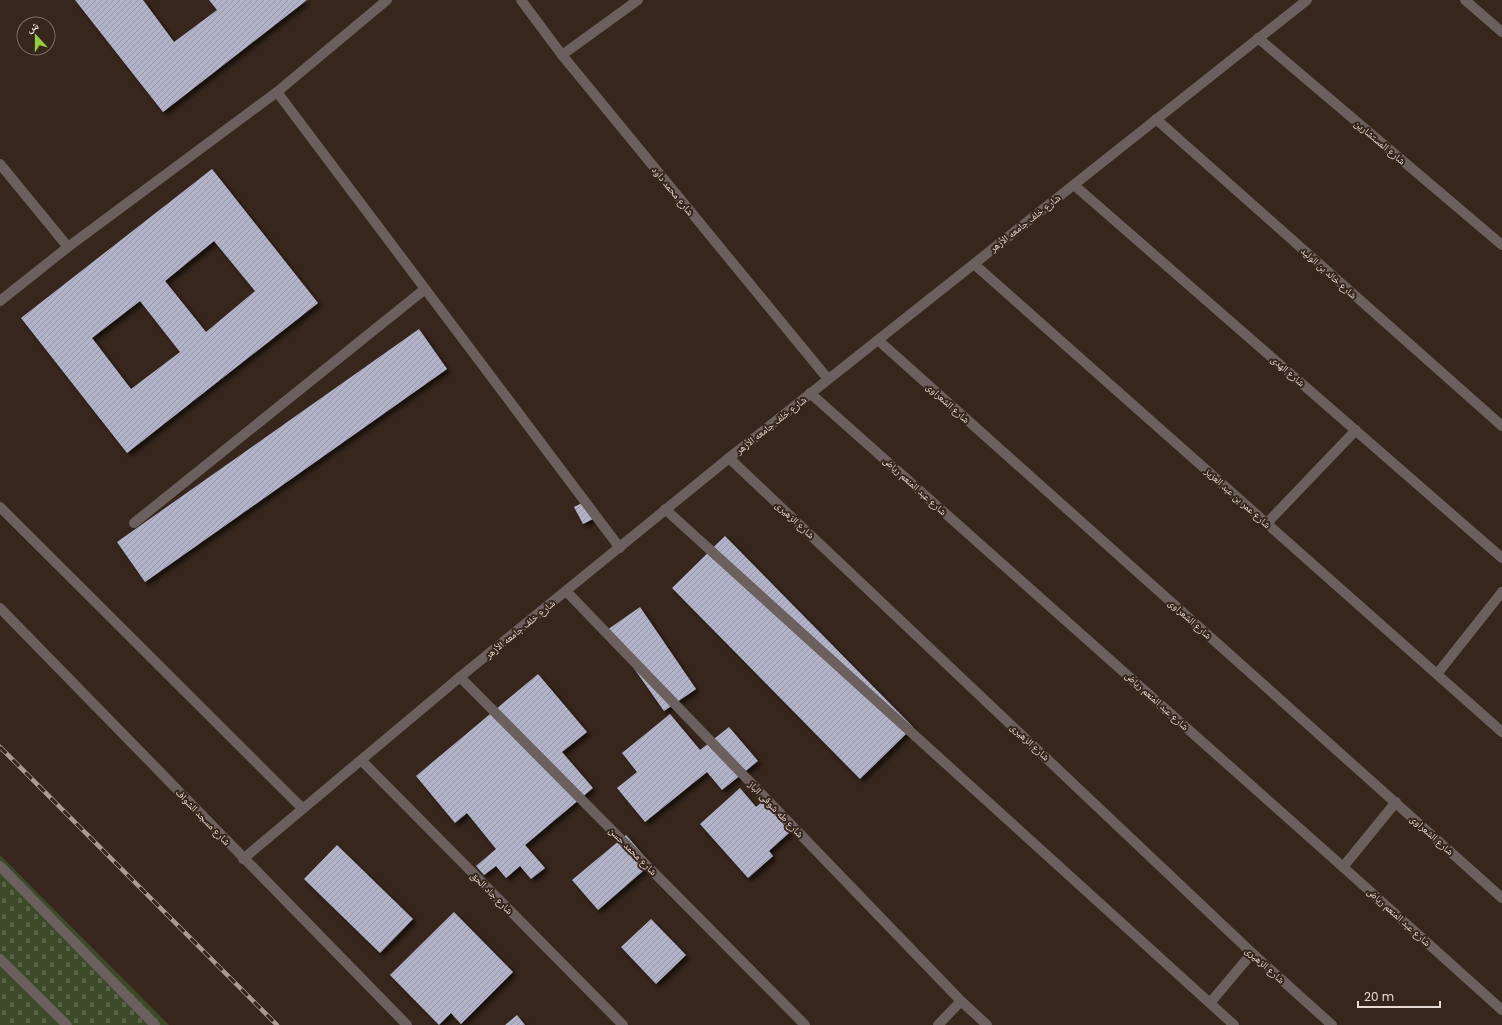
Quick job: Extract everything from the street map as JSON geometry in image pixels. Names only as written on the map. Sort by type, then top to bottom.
[{"type":"street","points":[[0,301],[68,247],[277,92],[387,0]]},
{"type":"street","name":"شارع محمد داود","points":[[521,0],[562,55],[828,379]]},
{"type":"street","points":[[562,55],[638,0]]},
{"type":"street","name":"شارع خلف جامعه الأزهر","points":[[243,859],[302,808],[362,761],[460,677],[620,548],[665,509],[1307,0]]},
{"type":"street","points":[[1465,0],[1502,32]]},
{"type":"street","name":"شارع المستشارين","points":[[1258,38],[1502,245]]},
{"type":"street","points":[[277,92],[620,548]]},
{"type":"street","name":"شارع خالد بن الوليد","points":[[1156,119],[1502,426]]},
{"type":"street","points":[[0,164],[68,247]]},
{"type":"street","name":"شارع الهدى","points":[[1074,185],[1502,558]]},
{"type":"street","name":"شارع عمر بن عبد العزيز","points":[[974,264],[1502,732]]},
{"type":"street","points":[[134,523],[425,289]]},
{"type":"street","name":"شارع الشعراوى","points":[[878,340],[1502,898]]},
{"type":"street","name":"شارع عبد المنعم رياض","points":[[810,394],[1343,866],[1502,1010]]},
{"type":"street","points":[[1267,524],[1356,430]]},
{"type":"street","name":"شارع الزهيرى","points":[[729,458],[1252,953],[1332,1025]]},
{"type":"street","points":[[0,507],[302,808]]},
{"type":"street","points":[[665,509],[1234,1025]]},
{"type":"street","name":"شارع طه شوقى الباز","points":[[566,591],[961,1001],[986,1025]]},
{"type":"street","points":[[1437,674],[1502,592]]},
{"type":"street","name":"شارع مسجد الشواف","points":[[0,608],[243,859],[407,1025]]},
{"type":"street","name":"شارع محمد حسن","points":[[460,677],[805,1025]]},
{"type":"street","name":"شارع جاد الحق","points":[[362,761],[623,1025]]},
{"type":"street","points":[[1343,866],[1396,802]]},
{"type":"street","points":[[0,866],[155,1025]]},
{"type":"street","points":[[1210,1004],[1252,953]]},
{"type":"street","points":[[0,959],[67,1025]]},
{"type":"street","points":[[938,1025],[961,1001]]},
{"type":"green space","points":[[0,855],[169,1025],[0,1025]]},
{"type":"building","points":[[75,0],[143,0],[174,42],[217,10],[209,0],[307,0],[163,112]]},
{"type":"building","points":[[212,169],[318,303],[127,453],[21,318]],"holes":[[[214,241],[255,291],[206,332],[165,281]],[[140,301],[180,352],[131,389],[92,338]]]},
{"type":"building","points":[[419,329],[447,369],[145,582],[117,542]]},
{"type":"building","points":[[584,502],[593,519],[583,524],[574,507]]},
{"type":"building","points":[[725,536],[913,727],[860,779],[672,588]]},
{"type":"building","points":[[640,607],[696,689],[664,711],[607,630]]},
{"type":"building","points":[[538,674],[587,732],[562,752],[593,788],[525,845],[545,868],[531,879],[520,866],[506,878],[496,866],[484,875],[476,866],[496,849],[467,813],[455,823],[416,776]]},
{"type":"building","points":[[670,714],[700,750],[729,727],[758,761],[722,790],[707,772],[645,822],[617,788],[637,772],[622,753]]},
{"type":"building","points":[[740,788],[756,807],[763,801],[790,832],[769,851],[773,856],[748,878],[700,824]]},
{"type":"building","points":[[626,835],[651,864],[598,910],[572,880]]},
{"type":"building","points":[[337,845],[413,919],[380,953],[304,879]]},
{"type":"building","points":[[454,912],[513,972],[461,1024],[451,1013],[439,1025],[390,975]]},
{"type":"building","points":[[651,919],[686,955],[656,984],[621,947]]},
{"type":"building","points":[[517,1015],[525,1025],[505,1025]]},
{"type":"railway","points":[[0,747],[277,1025]]}]
